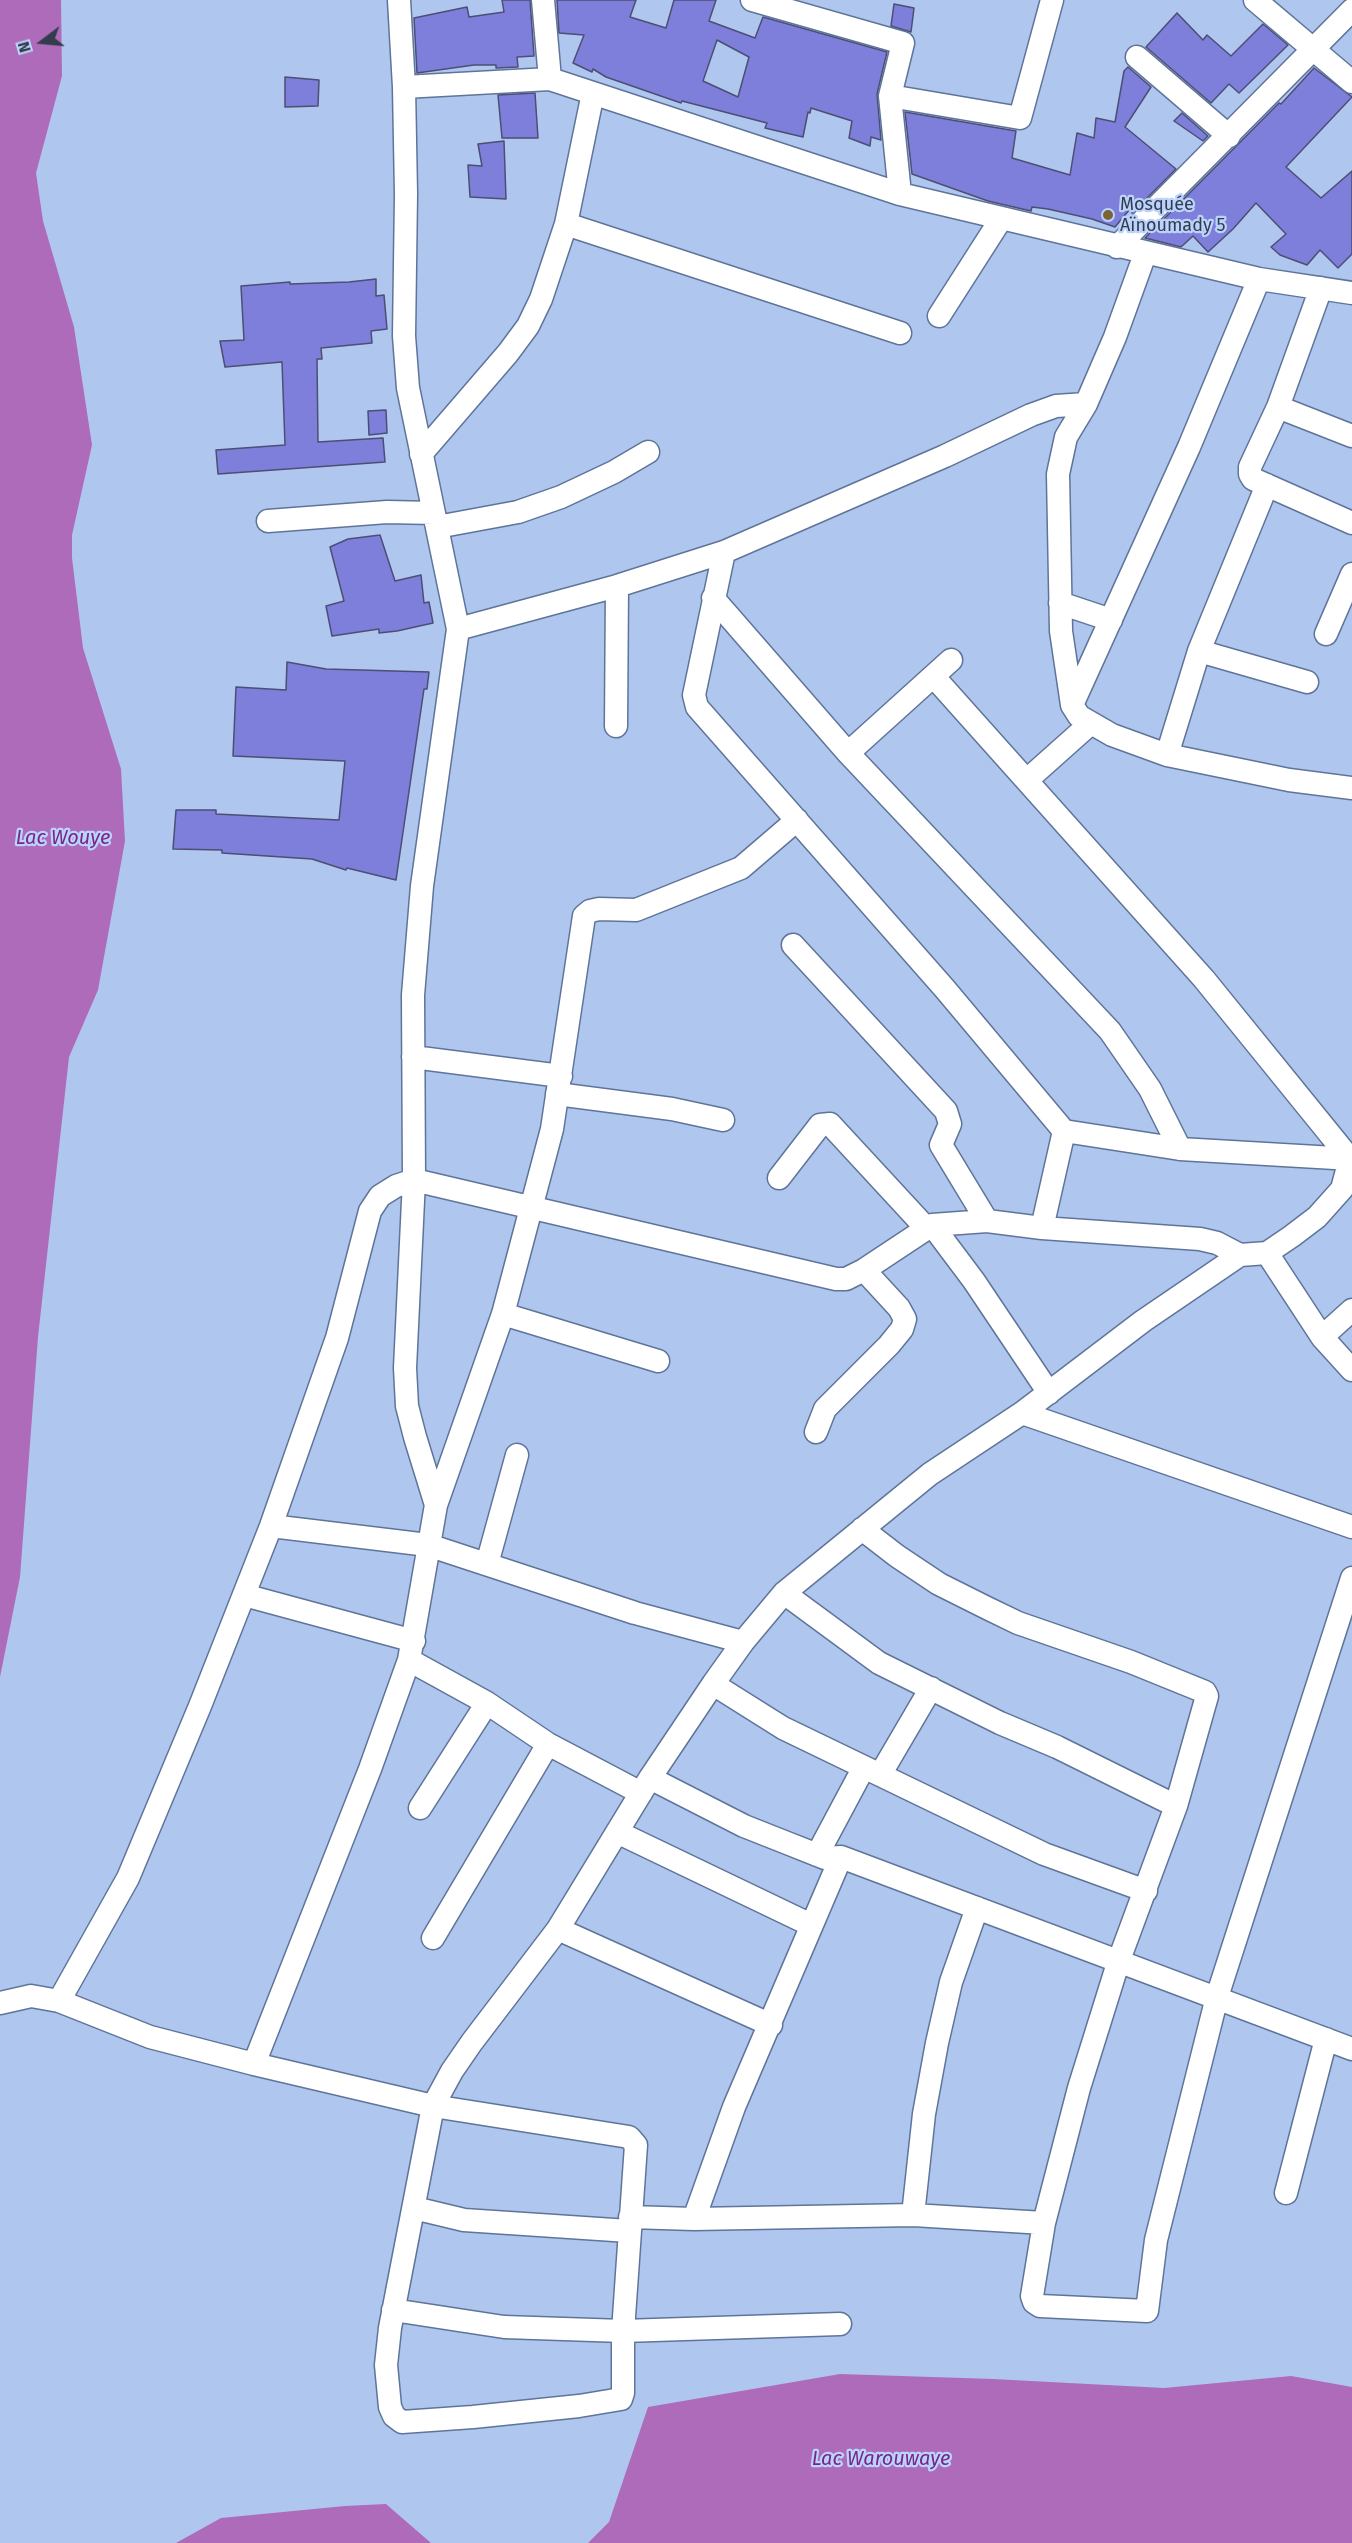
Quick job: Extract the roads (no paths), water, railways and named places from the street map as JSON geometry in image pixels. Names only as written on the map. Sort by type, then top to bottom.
[{"type":"street","points":[[399,0],[404,87],[406,194],[404,336],[408,388],[458,629],[422,886],[413,995],[414,1180],[405,1368],[407,1406],[436,1505]]},
{"type":"street","points":[[543,0],[550,79]]},
{"type":"street","points":[[752,0],[903,43],[890,96],[900,194]]},
{"type":"street","points":[[890,96],[1020,118],[1052,0]]},
{"type":"street","points":[[1255,0],[1352,82]]},
{"type":"street","points":[[1117,247],[1352,10]]},
{"type":"street","points":[[1137,57],[1229,136]]},
{"type":"street","points":[[404,87],[550,79],[900,194],[1145,254],[1259,279],[1352,293]]},
{"type":"street","points":[[421,454],[508,353],[528,326],[541,299],[566,224],[593,93]]},
{"type":"street","points":[[939,316],[1001,219]]},
{"type":"street","points":[[566,224],[900,333]]},
{"type":"street","points":[[1145,254],[1115,337],[1086,404],[1066,437],[1058,474],[1061,631],[1072,705],[1079,716],[1112,735],[1167,755],[1289,780],[1352,788]]},
{"type":"street","points":[[1072,705],[1189,447],[1259,279]]},
{"type":"street","points":[[1321,288],[1278,407],[1250,467],[1250,474],[1267,485],[1352,523]]},
{"type":"street","points":[[458,629],[617,586],[723,552],[945,456],[1031,415],[1056,406],[1086,404]]},
{"type":"street","points":[[1278,407],[1352,436]]},
{"type":"street","points":[[268,521],[387,512],[435,520],[518,512],[561,497],[614,472],[648,452]]},
{"type":"street","points":[[1167,755],[1199,651],[1267,485]]},
{"type":"street","points":[[723,552],[694,701],[945,989],[1064,1131],[1180,1149],[1351,1159]]},
{"type":"street","points":[[1326,634],[1352,574]]},
{"type":"street","points":[[616,726],[617,586]]},
{"type":"street","points":[[713,598],[848,753],[1110,1031],[1150,1089],[1180,1149]]},
{"type":"street","points":[[1060,603],[1111,620]]},
{"type":"street","points":[[1199,651],[1307,682]]},
{"type":"street","points":[[848,753],[951,660]]},
{"type":"street","points":[[934,677],[1204,979],[1351,1159]]},
{"type":"street","points":[[1027,780],[1090,723]]},
{"type":"street","points":[[254,2064],[362,1791],[412,1651],[436,1505],[503,1314],[552,1129],[584,916],[590,911],[599,909],[636,910],[741,868],[797,820]]},
{"type":"street","points":[[793,945],[946,1111],[950,1124],[941,1145],[987,1221]]},
{"type":"street","points":[[413,1057],[723,1120]]},
{"type":"street","points":[[779,1178],[820,1125],[830,1124],[929,1227],[974,1281],[1049,1393]]},
{"type":"street","points":[[1042,1228],[1064,1131]]},
{"type":"street","points":[[59,2001],[128,1878],[244,1595],[271,1526],[337,1338],[370,1211],[380,1196],[396,1186],[414,1180],[836,1279],[846,1279],[864,1270],[929,1227],[987,1221],[1042,1228],[1200,1239],[1217,1243],[1240,1255],[1267,1254],[1317,1216],[1332,1201],[1342,1189],[1351,1159]]},
{"type":"street","points":[[1267,1254],[1322,1337],[1352,1370]]},
{"type":"street","points":[[0,2003],[31,1996],[59,2001],[150,2037],[254,2064],[433,2106],[629,2137],[636,2145],[623,2331],[623,2393],[619,2401],[473,2417],[402,2422],[394,2416],[390,2408],[386,2365],[393,2310],[433,2106],[472,2042],[558,1929],[645,1785],[713,1684],[743,1642],[784,1593],[930,1474],[1022,1413],[1143,1322],[1240,1255]]},
{"type":"street","points":[[816,1432],[825,1408],[889,1345],[902,1329],[905,1318],[899,1308],[864,1270]]},
{"type":"street","points":[[1322,1337],[1352,1310]]},
{"type":"street","points":[[503,1314],[658,1361]]},
{"type":"street","points":[[1022,1413],[1352,1527]]},
{"type":"street","points":[[487,1564],[517,1455]]},
{"type":"street","points":[[271,1526],[428,1545],[646,1617],[743,1642]]},
{"type":"street","points":[[862,1529],[939,1584],[1017,1623],[1131,1662],[1205,1692],[1208,1700],[1176,1806],[1119,1960],[1078,2088],[1044,2223],[1032,2296],[1034,2302],[1040,2306],[1147,2311],[1156,2240],[1217,1997],[1352,1578]]},
{"type":"street","points":[[784,1593],[874,1660],[1176,1806]]},
{"type":"street","points":[[244,1595],[412,1651],[549,1744],[744,1826],[825,1858],[841,1857],[1352,2049]]},
{"type":"street","points":[[713,1684],[783,1728],[1044,1854],[1146,1891]]},
{"type":"street","points":[[818,1855],[872,1771],[931,1689]]},
{"type":"street","points":[[420,1808],[487,1703]]},
{"type":"street","points":[[433,1938],[549,1744]]},
{"type":"street","points":[[617,1832],[811,1925]]},
{"type":"street","points":[[694,2219],[734,2107],[841,1857]]},
{"type":"street","points":[[913,2216],[924,2114],[937,2043],[951,1982],[977,1908]]},
{"type":"street","points":[[558,1929],[771,2025]]},
{"type":"street","points":[[1286,2193],[1326,2039]]},
{"type":"street","points":[[414,2208],[464,2220],[630,2224],[694,2219],[913,2216],[1044,2223]]},
{"type":"street","points":[[393,2310],[504,2327],[623,2331],[840,2324]]},
{"type":"water","name":"Lac Wouye","points":[[0,0],[61,0],[62,76],[36,173],[43,221],[74,327],[92,445],[72,535],[72,558],[83,648],[121,769],[125,841],[98,990],[69,1057],[38,1337],[20,1577],[0,1677]]},
{"type":"water","name":"Lac Warouwaye","points":[[840,2374],[1164,2388],[1291,2376],[1352,2387],[1352,2543],[588,2543],[609,2522],[648,2407]]},
{"type":"water","points":[[386,2504],[431,2543],[176,2543],[221,2518]]},
{"type":"place","name":"Mosquée Aïnoumady 5","points":[[1108,215]]}]
